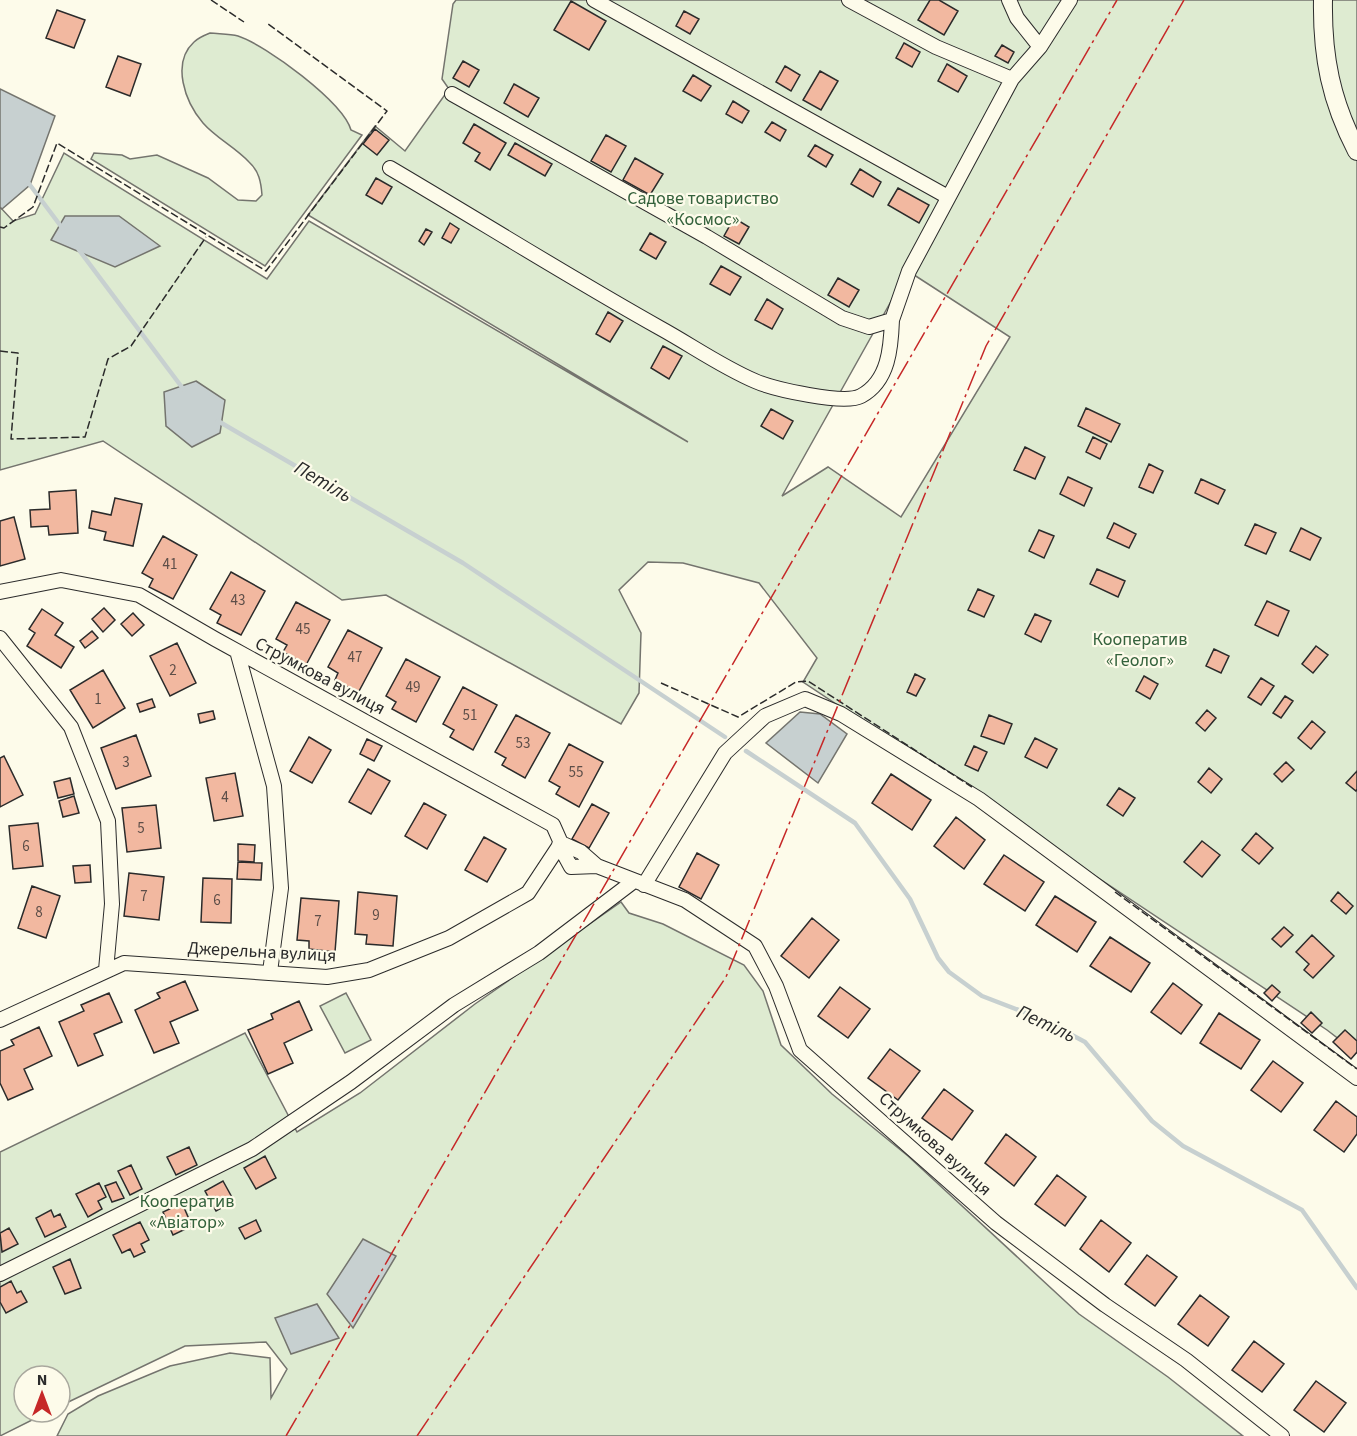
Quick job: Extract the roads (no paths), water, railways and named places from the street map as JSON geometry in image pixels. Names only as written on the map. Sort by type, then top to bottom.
[{"type":"street","points":[[594,0],[948,197]]},
{"type":"street","points":[[849,0],[936,47],[1012,79]]},
{"type":"street","points":[[1009,0],[1017,18],[1040,46]]},
{"type":"street","points":[[390,168],[625,308],[756,382],[832,399],[860,397],[875,385],[886,366],[891,344],[892,320],[909,271],[948,197],[1012,79],[1040,46],[1070,0]]},
{"type":"street","points":[[1323,0],[1326,72],[1335,102],[1357,151]]},
{"type":"street","points":[[452,94],[707,237],[842,318],[868,327],[892,320]]},
{"type":"street","name":"Струмкова вулиця","points":[[0,592],[62,580],[139,595],[553,825],[560,844],[581,852],[597,867],[685,900],[754,946],[776,986],[800,1050],[996,1223],[1105,1305],[1186,1360],[1282,1436]]},
{"type":"street","points":[[0,638],[71,727],[108,820],[112,904],[106,970]]},
{"type":"street","points":[[237,651],[274,786],[281,888],[270,972]]},
{"type":"street","points":[[0,1274],[252,1149],[351,1082],[454,1005],[539,953],[639,883],[725,753],[765,716],[805,699],[841,714],[979,799],[1357,1078]]},
{"type":"street","name":"Джерельна вулиця","points":[[0,1020],[123,963],[327,977],[369,970],[449,938],[528,893],[560,844]]},
{"type":"waterway","name":"Петіль","points":[[27,181],[63,229]]},
{"type":"waterway","name":"Петіль","points":[[79,250],[184,390]]},
{"type":"waterway","name":"Петіль","points":[[218,421],[463,563],[725,737]]},
{"type":"waterway","name":"Петіль","points":[[746,751],[855,823],[910,899],[938,958],[949,972],[982,996],[1042,1019],[1085,1042],[1152,1121],[1183,1146],[1302,1210],[1357,1288]]},
{"type":"park label","name":"Садове товариство «Космос»","points":[[703,208]]},
{"type":"park label","name":"Кооператив «Геолог»","points":[[1140,649]]},
{"type":"park label","name":"Кооператив «Авіатор»","points":[[187,1211]]}]
